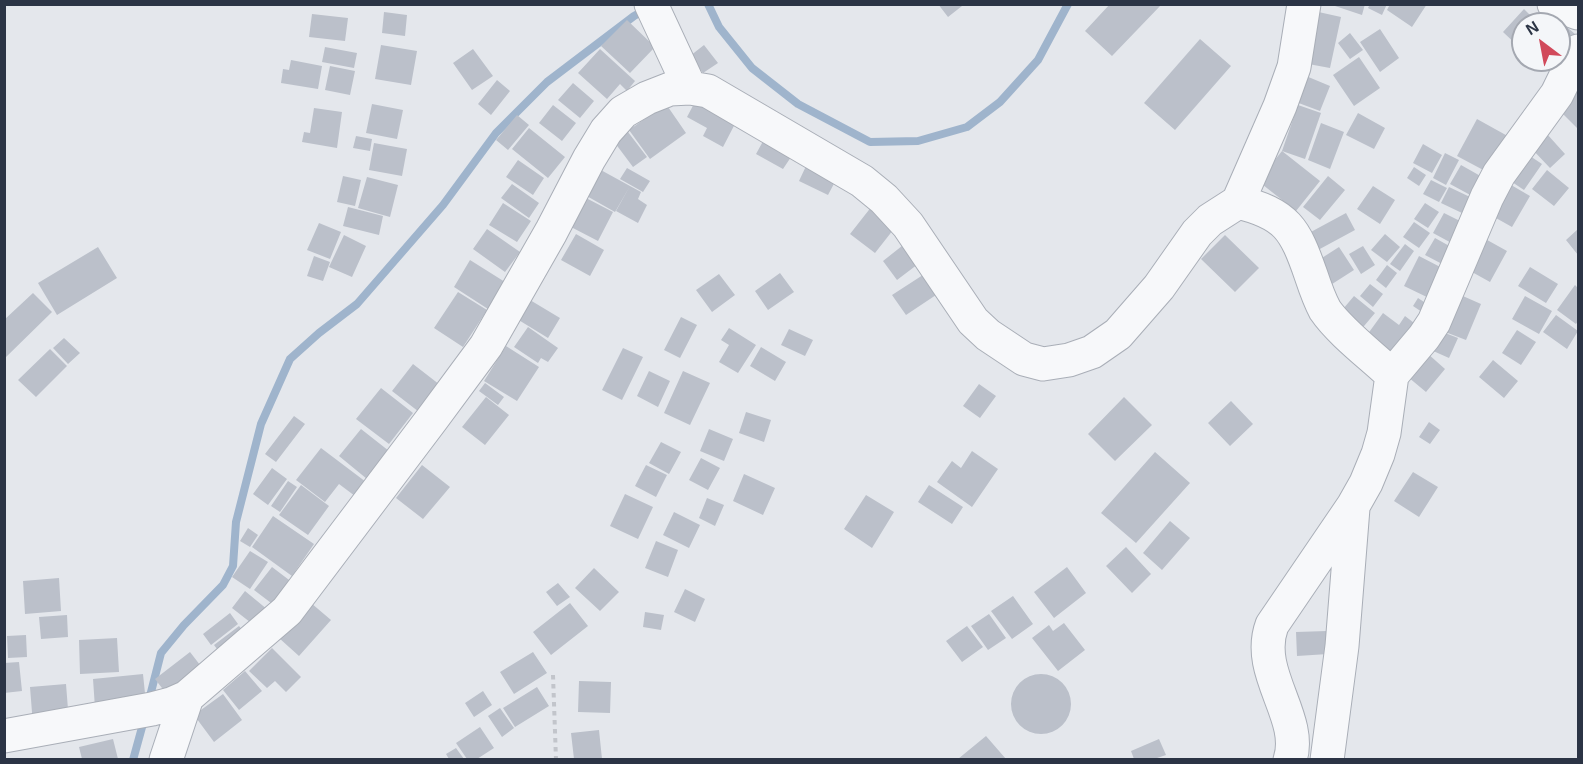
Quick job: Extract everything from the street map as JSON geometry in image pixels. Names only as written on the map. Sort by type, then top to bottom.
[{"type":"street","points":[[651,4],[690,88]]},
{"type":"street","points":[[4,736],[152,709],[187,697],[287,611],[486,346],[551,232],[588,159],[606,131],[623,112],[647,98],[670,89],[690,88],[708,91],[862,181],[884,199],[908,225],[973,321],[1024,359],[1043,364],[1069,360],[1092,352],[1118,334],[1159,286],[1197,233],[1210,220],[1238,202],[1280,106],[1294,67],[1304,4]]},
{"type":"street","points":[[1554,4],[1578,13]]},
{"type":"street","points":[[1290,759],[1292,741],[1269,663],[1266,650],[1267,637],[1272,625],[1353,506],[1378,454],[1384,433],[1392,375],[1424,338],[1434,322],[1499,174],[1557,94],[1578,51]]},
{"type":"street","points":[[1238,202],[1260,207],[1279,216],[1293,233],[1304,253],[1325,309],[1335,322],[1392,375]]},
{"type":"street","points":[[1327,759],[1342,646],[1353,506]]},
{"type":"street","points":[[166,759],[187,697]]},
{"type":"street","points":[[187,697],[192,719],[190,759]]},
{"type":"path","points":[[553,675],[556,759]]},
{"type":"building","points":[[938,4],[960,4],[962,6],[948,17]]},
{"type":"building","points":[[1110,4],[1162,4],[1112,56],[1085,31]]},
{"type":"building","points":[[1329,4],[1365,4],[1362,15]]},
{"type":"building","points":[[1370,4],[1387,4],[1382,15],[1368,8]]},
{"type":"building","points":[[1390,4],[1427,4],[1412,27],[1387,10]]},
{"type":"building","points":[[1314,11],[1341,17],[1330,68],[1303,63]]},
{"type":"building","points":[[384,12],[407,15],[405,36],[382,33]]},
{"type":"building","points":[[312,14],[348,18],[345,41],[309,37]]},
{"type":"building","points":[[627,20],[655,47],[630,73],[601,46]]},
{"type":"building","points":[[1511,23],[1511,40],[1503,32]]},
{"type":"building","points":[[1380,29],[1399,58],[1380,72],[1360,42]]},
{"type":"building","points":[[1350,33],[1363,50],[1350,59],[1338,43]]},
{"type":"building","points":[[1200,39],[1231,66],[1175,130],[1144,103]]},
{"type":"building","points":[[381,45],[417,51],[411,85],[375,79]]},
{"type":"building","points":[[704,45],[718,63],[703,73],[690,56]]},
{"type":"building","points":[[325,47],[357,53],[354,68],[322,62]]},
{"type":"building","points":[[473,49],[493,76],[472,90],[453,63]]},
{"type":"building","points":[[600,49],[635,81],[627,91],[620,84],[607,99],[578,73]]},
{"type":"building","points":[[1359,57],[1380,88],[1354,106],[1333,75]]},
{"type":"building","points":[[291,60],[322,66],[318,89],[281,83],[283,69],[289,70]]},
{"type":"building","points":[[330,66],[355,71],[350,95],[325,90]]},
{"type":"building","points":[[1306,76],[1330,86],[1320,111],[1296,102]]},
{"type":"building","points":[[497,80],[510,91],[491,115],[478,104]]},
{"type":"building","points":[[573,83],[594,101],[580,118],[558,100]]},
{"type":"building","points":[[1578,90],[1578,129],[1559,110]]},
{"type":"building","points":[[697,98],[737,120],[723,147],[703,136],[707,128],[687,117]]},
{"type":"building","points":[[372,104],[403,110],[397,139],[366,133]]},
{"type":"building","points":[[666,104],[686,133],[650,159],[629,130]]},
{"type":"building","points":[[553,105],[576,123],[562,141],[539,123]]},
{"type":"building","points":[[1298,105],[1321,113],[1305,159],[1282,151]]},
{"type":"building","points":[[314,108],[342,112],[337,148],[302,142],[304,132],[310,133]]},
{"type":"building","points":[[1358,113],[1385,128],[1374,149],[1346,135]]},
{"type":"building","points":[[517,115],[529,125],[508,150],[496,140]]},
{"type":"building","points":[[1477,119],[1513,139],[1487,172],[1457,156]]},
{"type":"building","points":[[1321,123],[1344,132],[1330,169],[1308,160]]},
{"type":"building","points":[[529,128],[565,157],[548,178],[512,149]]},
{"type":"building","points":[[628,132],[647,157],[633,167],[615,143]]},
{"type":"building","points":[[767,134],[795,151],[783,169],[756,154]]},
{"type":"building","points":[[1547,134],[1565,154],[1550,168],[1531,148]]},
{"type":"building","points":[[356,136],[372,139],[370,151],[353,148]]},
{"type":"building","points":[[374,143],[407,149],[402,176],[369,170]]},
{"type":"building","points":[[1423,144],[1442,155],[1432,173],[1413,163]]},
{"type":"building","points":[[1282,151],[1320,181],[1296,211],[1258,181]]},
{"type":"building","points":[[1524,152],[1542,164],[1524,190],[1506,178]]},
{"type":"building","points":[[1445,153],[1459,160],[1446,185],[1433,178]]},
{"type":"building","points":[[518,160],[544,178],[533,195],[506,177]]},
{"type":"building","points":[[807,164],[837,178],[828,195],[799,181]]},
{"type":"building","points":[[1461,165],[1484,178],[1474,197],[1450,184]]},
{"type":"building","points":[[1414,167],[1426,175],[1419,186],[1407,178]]},
{"type":"building","points":[[627,168],[650,181],[643,192],[620,179]]},
{"type":"building","points":[[599,169],[630,186],[615,212],[585,195]]},
{"type":"building","points":[[1547,170],[1569,188],[1554,206],[1532,189]]},
{"type":"building","points":[[343,176],[361,180],[355,206],[337,202]]},
{"type":"building","points":[[1328,176],[1345,190],[1320,220],[1303,207]]},
{"type":"building","points":[[367,177],[398,185],[390,217],[358,208]]},
{"type":"building","points":[[1431,180],[1447,188],[1439,202],[1423,194]]},
{"type":"building","points":[[1506,182],[1530,196],[1512,227],[1487,213]]},
{"type":"building","points":[[512,184],[539,203],[529,218],[501,198]]},
{"type":"building","points":[[630,186],[641,192],[638,199],[647,205],[638,223],[616,211]]},
{"type":"building","points":[[1373,186],[1395,200],[1380,224],[1357,209]]},
{"type":"building","points":[[1449,187],[1470,197],[1462,213],[1441,203]]},
{"type":"building","points":[[586,198],[613,212],[598,241],[571,227]]},
{"type":"building","points":[[503,203],[531,221],[517,242],[489,225]]},
{"type":"building","points":[[1425,203],[1439,212],[1428,228],[1414,219]]},
{"type":"building","points":[[872,206],[897,225],[875,253],[850,234]]},
{"type":"building","points":[[348,207],[383,216],[379,235],[343,226]]},
{"type":"building","points":[[1346,213],[1355,230],[1318,250],[1309,233]]},
{"type":"building","points":[[1444,213],[1468,225],[1457,246],[1433,233]]},
{"type":"building","points":[[1414,222],[1430,233],[1419,248],[1403,237]]},
{"type":"building","points":[[319,223],[341,232],[330,259],[307,250]]},
{"type":"building","points":[[487,229],[520,252],[505,272],[473,249]]},
{"type":"building","points":[[1578,229],[1578,255],[1566,240]]},
{"type":"building","points":[[576,234],[604,250],[590,276],[561,260]]},
{"type":"building","points":[[1385,234],[1400,247],[1387,262],[1371,250]]},
{"type":"building","points":[[344,235],[366,246],[352,277],[329,267]]},
{"type":"building","points":[[1225,235],[1259,268],[1235,292],[1201,259]]},
{"type":"building","points":[[1480,236],[1507,251],[1490,282],[1463,267]]},
{"type":"building","points":[[1435,238],[1453,248],[1444,265],[1425,255]]},
{"type":"building","points":[[907,242],[922,261],[897,280],[883,261]]},
{"type":"building","points":[[1405,244],[1414,251],[1400,271],[1390,264]]},
{"type":"building","points":[[1363,246],[1375,265],[1361,274],[1349,254]]},
{"type":"building","points":[[98,247],[117,278],[57,315],[38,283]]},
{"type":"building","points":[[1339,247],[1354,270],[1329,286],[1314,263]]},
{"type":"building","points":[[314,256],[330,262],[323,281],[307,276]]},
{"type":"building","points":[[1419,256],[1448,271],[1433,300],[1404,286]]},
{"type":"building","points":[[470,260],[505,282],[488,309],[454,287]]},
{"type":"building","points":[[1387,265],[1397,273],[1386,288],[1376,280]]},
{"type":"building","points":[[1530,267],[1558,284],[1546,303],[1518,286]]},
{"type":"building","points":[[780,273],[794,292],[768,310],[755,291]]},
{"type":"building","points":[[926,273],[939,293],[906,315],[892,295]]},
{"type":"building","points":[[719,274],[735,295],[712,312],[696,290]]},
{"type":"building","points":[[1370,284],[1383,294],[1373,307],[1360,296]]},
{"type":"building","points":[[1575,285],[1578,288],[1578,321],[1576,324],[1557,310]]},
{"type":"building","points":[[458,292],[487,310],[463,347],[434,328]]},
{"type":"building","points":[[33,293],[52,312],[4,359],[4,320]]},
{"type":"building","points":[[1456,293],[1481,304],[1466,340],[1440,330]]},
{"type":"building","points":[[1354,296],[1375,313],[1359,332],[1338,315]]},
{"type":"building","points":[[1525,296],[1552,311],[1539,334],[1512,319]]},
{"type":"building","points":[[1418,298],[1433,308],[1428,316],[1413,306]]},
{"type":"building","points":[[530,300],[560,318],[548,338],[517,319]]},
{"type":"building","points":[[1383,313],[1399,325],[1405,316],[1418,326],[1396,356],[1367,335]]},
{"type":"building","points":[[1556,315],[1578,331],[1567,349],[1543,332]]},
{"type":"building","points":[[681,317],[697,325],[680,358],[664,350]]},
{"type":"building","points":[[528,327],[558,348],[548,362],[541,358],[538,363],[514,347]]},
{"type":"building","points":[[729,328],[756,345],[738,373],[719,362],[729,345],[721,340]]},
{"type":"building","points":[[789,329],[813,340],[805,356],[781,345]]},
{"type":"building","points":[[1517,330],[1536,342],[1521,365],[1502,353]]},
{"type":"building","points":[[1440,331],[1458,338],[1449,358],[1431,350]]},
{"type":"building","points":[[64,338],[80,353],[68,364],[53,348]]},
{"type":"building","points":[[506,346],[539,367],[517,401],[484,381]]},
{"type":"building","points":[[761,347],[786,362],[775,381],[750,366]]},
{"type":"building","points":[[623,348],[643,357],[622,400],[602,390]]},
{"type":"building","points":[[50,349],[67,366],[36,397],[18,380]]},
{"type":"building","points":[[1427,353],[1445,369],[1426,392],[1408,377]]},
{"type":"building","points":[[1493,360],[1518,381],[1504,398],[1479,377]]},
{"type":"building","points":[[413,364],[444,388],[423,415],[392,391]]},
{"type":"building","points":[[649,371],[670,381],[658,407],[637,396]]},
{"type":"building","points":[[683,371],[710,383],[690,425],[664,413]]},
{"type":"building","points":[[485,383],[504,397],[498,405],[479,391]]},
{"type":"building","points":[[979,384],[996,396],[980,418],[963,406]]},
{"type":"building","points":[[381,388],[413,413],[389,444],[356,419]]},
{"type":"building","points":[[486,397],[509,415],[485,445],[462,427]]},
{"type":"building","points":[[1124,397],[1152,425],[1115,461],[1088,434]]},
{"type":"building","points":[[1231,401],[1253,424],[1230,446],[1208,423]]},
{"type":"building","points":[[746,412],[771,420],[764,442],[739,433]]},
{"type":"building","points":[[294,416],[305,424],[276,462],[265,454]]},
{"type":"building","points":[[1429,422],[1440,430],[1430,444],[1419,437]]},
{"type":"building","points":[[361,429],[389,451],[367,479],[339,456]]},
{"type":"building","points":[[709,429],[733,439],[724,461],[700,451]]},
{"type":"building","points":[[661,442],[681,452],[669,474],[649,463]]},
{"type":"building","points":[[321,448],[366,482],[355,496],[339,484],[325,502],[296,480]]},
{"type":"building","points":[[972,451],[998,469],[972,507],[937,482],[952,461],[961,468]]},
{"type":"building","points":[[1155,452],[1190,483],[1136,543],[1101,513]]},
{"type":"building","points":[[701,458],[720,468],[708,490],[689,480]]},
{"type":"building","points":[[422,465],[450,487],[423,519],[396,498]]},
{"type":"building","points":[[646,465],[667,475],[656,497],[635,486]]},
{"type":"building","points":[[272,468],[287,479],[268,505],[253,494]]},
{"type":"building","points":[[1413,472],[1438,487],[1419,517],[1394,501]]},
{"type":"building","points":[[744,474],[775,488],[763,515],[733,501]]},
{"type":"building","points":[[288,481],[297,487],[280,512],[271,506]]},
{"type":"building","points":[[301,485],[329,506],[308,535],[279,515]]},
{"type":"building","points":[[929,485],[963,507],[952,524],[918,502]]},
{"type":"building","points":[[625,494],[653,507],[638,539],[610,526]]},
{"type":"building","points":[[866,495],[894,512],[872,548],[844,529]]},
{"type":"building","points":[[707,498],[724,505],[715,526],[699,518]]},
{"type":"building","points":[[674,512],[700,525],[689,548],[663,535]]},
{"type":"building","points":[[273,516],[314,544],[292,576],[252,547]]},
{"type":"building","points":[[1170,521],[1190,538],[1162,570],[1143,553]]},
{"type":"building","points":[[248,528],[258,535],[250,547],[240,541]]},
{"type":"building","points":[[656,541],[678,550],[668,577],[645,568]]},
{"type":"building","points":[[1126,547],[1151,574],[1132,593],[1106,566]]},
{"type":"building","points":[[250,551],[268,562],[250,589],[232,577]]},
{"type":"building","points":[[272,567],[297,586],[279,609],[254,590]]},
{"type":"building","points":[[1067,567],[1086,593],[1054,618],[1034,592]]},
{"type":"building","points":[[594,568],[619,592],[600,611],[575,588]]},
{"type":"building","points":[[59,578],[61,611],[25,614],[23,581]]},
{"type":"building","points":[[558,583],[570,597],[557,606],[546,592]]},
{"type":"building","points":[[685,589],[705,599],[695,622],[674,612]]},
{"type":"building","points":[[245,591],[268,610],[255,626],[232,608]]},
{"type":"building","points":[[1013,596],[1033,624],[1012,639],[991,611]]},
{"type":"building","points":[[311,603],[331,620],[299,656],[279,638]]},
{"type":"building","points":[[570,603],[588,626],[551,655],[533,632]]},
{"type":"building","points":[[645,612],[664,615],[661,630],[643,627]]},
{"type":"building","points":[[230,613],[238,624],[211,645],[203,634]]},
{"type":"building","points":[[989,614],[1006,638],[988,650],[971,626]]},
{"type":"building","points":[[67,615],[68,637],[41,639],[39,617]]},
{"type":"building","points":[[1064,623],[1085,650],[1058,671],[1032,638],[1049,625],[1053,631]]},
{"type":"building","points":[[239,626],[249,638],[223,657],[214,645]]},
{"type":"building","points":[[967,626],[983,647],[962,662],[946,641]]},
{"type":"building","points":[[1327,631],[1328,654],[1297,656],[1296,632]]},
{"type":"building","points":[[26,635],[27,657],[8,658],[7,636]]},
{"type":"building","points":[[117,638],[119,672],[80,674],[79,640]]},
{"type":"building","points":[[272,648],[301,677],[286,692],[275,681],[267,688],[249,671]]},
{"type":"building","points":[[190,652],[207,674],[172,701],[155,679]]},
{"type":"building","points":[[533,652],[547,673],[514,694],[500,672]]},
{"type":"building","points":[[19,662],[22,691],[4,693],[4,663]]},
{"type":"building","points":[[245,671],[262,691],[239,710],[223,690]]},
{"type":"building","points":[[143,674],[146,703],[95,708],[93,679]]},
{"type":"building","points":[[1041,674],[1058,679],[1066,687],[1071,704],[1066,721],[1058,729],[1041,734],[1024,729],[1016,721],[1011,704],[1016,687],[1024,679]]},
{"type":"building","points":[[579,681],[611,682],[610,713],[578,712]]},
{"type":"building","points":[[66,684],[69,722],[33,725],[30,687]]},
{"type":"building","points":[[537,687],[549,706],[515,727],[503,708]]},
{"type":"building","points":[[483,691],[492,705],[474,717],[465,703]]},
{"type":"building","points":[[223,694],[242,720],[214,742],[194,715]]},
{"type":"building","points":[[500,708],[514,728],[502,737],[488,716]]},
{"type":"building","points":[[480,727],[494,748],[477,759],[467,759],[456,743]]},
{"type":"building","points":[[599,730],[602,759],[574,759],[571,733]]},
{"type":"building","points":[[986,736],[1006,759],[958,759]]},
{"type":"building","points":[[113,739],[118,759],[82,759],[79,747]]},
{"type":"building","points":[[1159,739],[1166,755],[1154,759],[1134,759],[1131,751]]},
{"type":"building","points":[[456,748],[464,759],[449,759],[446,754]]},
{"type":"waterway","points":[[708,4],[719,27],[752,68],[798,104],[870,142],[918,141],[967,127],[1000,102],[1038,60],[1068,4]]},
{"type":"waterway","points":[[149,700],[161,653],[184,625],[223,585],[233,566],[236,522],[261,424],[290,359],[357,304],[443,205],[496,133],[547,82],[645,10]]},
{"type":"waterway","points":[[133,760],[144,720]]}]
